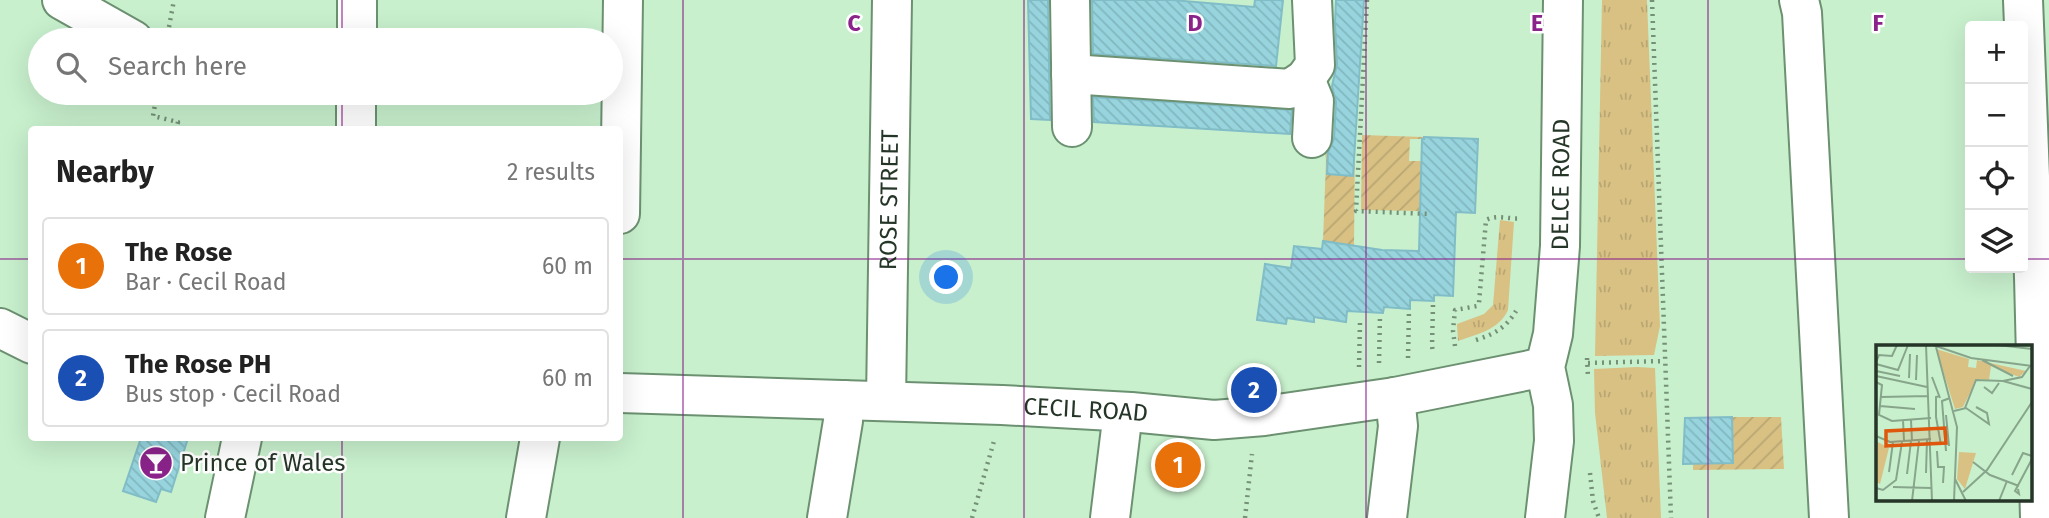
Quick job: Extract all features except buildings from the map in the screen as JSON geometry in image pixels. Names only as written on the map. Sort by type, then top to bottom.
[{"type":"street","points":[[62,0],[112,28]]},
{"type":"street","points":[[357,0],[357,28]]},
{"type":"street","points":[[623,0],[623,28]]},
{"type":"street","name":"ROSE STREET","points":[[886,401],[892,0]]},
{"type":"street","points":[[1070,0],[1072,127]]},
{"type":"street","points":[[1071,74],[1290,89],[1312,71],[1315,61],[1312,0]]},
{"type":"street","name":"DELCE ROAD","points":[[1545,367],[1553,334],[1560,246],[1563,0]]},
{"type":"street","points":[[1800,0],[1829,518]]},
{"type":"street","points":[[2025,1],[2040,518]]},
{"type":"street","points":[[1304,79],[1314,101],[1312,138]]},
{"type":"street","points":[[356,105],[356,126]]},
{"type":"street","points":[[621,126],[622,105]]},
{"type":"street","points":[[0,328],[28,342]]},
{"type":"street","points":[[1545,367],[1554,417],[1553,453],[1545,518]]},
{"type":"street","name":"CECIL ROAD","points":[[623,393],[1004,405],[1226,419],[1264,416],[1393,375],[1545,367]]},
{"type":"street","points":[[1387,518],[1398,426],[1393,375]]},
{"type":"street","points":[[827,518],[844,400]]},
{"type":"street","points":[[1110,518],[1123,412]]},
{"type":"street","points":[[225,518],[241,441]]},
{"type":"street","points":[[526,518],[539,441]]},
{"type":"path","points":[[169,28],[174,0]]},
{"type":"path","points":[[1367,0],[1356,211],[1431,214]]},
{"type":"path","points":[[1652,0],[1671,518]]},
{"type":"path","points":[[155,105],[153,116],[178,122],[177,126]]},
{"type":"path","points":[[1455,347],[1455,310],[1477,306],[1479,303],[1486,220],[1496,217],[1514,219],[1521,215],[1526,228]]},
{"type":"path","points":[[1447,350],[1497,332],[1510,320],[1519,304]]},
{"type":"path","points":[[1421,357],[1436,353],[1432,346],[1433,305]]},
{"type":"path","points":[[1380,315],[1378,361],[1393,375],[1409,361],[1409,310]]},
{"type":"path","points":[[1355,373],[1360,372],[1360,322]]},
{"type":"path","points":[[1588,363],[1665,361]]},
{"type":"path","points":[[972,518],[1004,405]]},
{"type":"path","points":[[1245,518],[1252,450]]},
{"type":"green space","points":[[1602,0],[1647,0],[1660,326],[1654,355],[1595,356]]},
{"type":"green space","points":[[1362,135],[1424,137],[1410,139],[1409,161],[1422,161],[1420,211],[1361,210]]},
{"type":"green space","points":[[1324,144],[1355,145],[1354,246],[1323,241],[1326,160]]},
{"type":"green space","points":[[1500,220],[1514,222],[1508,310],[1493,327],[1458,341],[1457,324],[1484,314],[1493,305]]},
{"type":"green space","points":[[1655,368],[1661,518],[1607,518],[1595,413],[1594,369]]},
{"type":"green space","points":[[1732,417],[1781,417],[1784,469],[1693,470],[1693,464],[1733,463]]},
{"type":"place","name":"The Rose PH","points":[[1254,390]]},
{"type":"place","name":"Prince of Wales","points":[[156,463]]},
{"type":"place","name":"The Rose","points":[[1178,465]]}]
